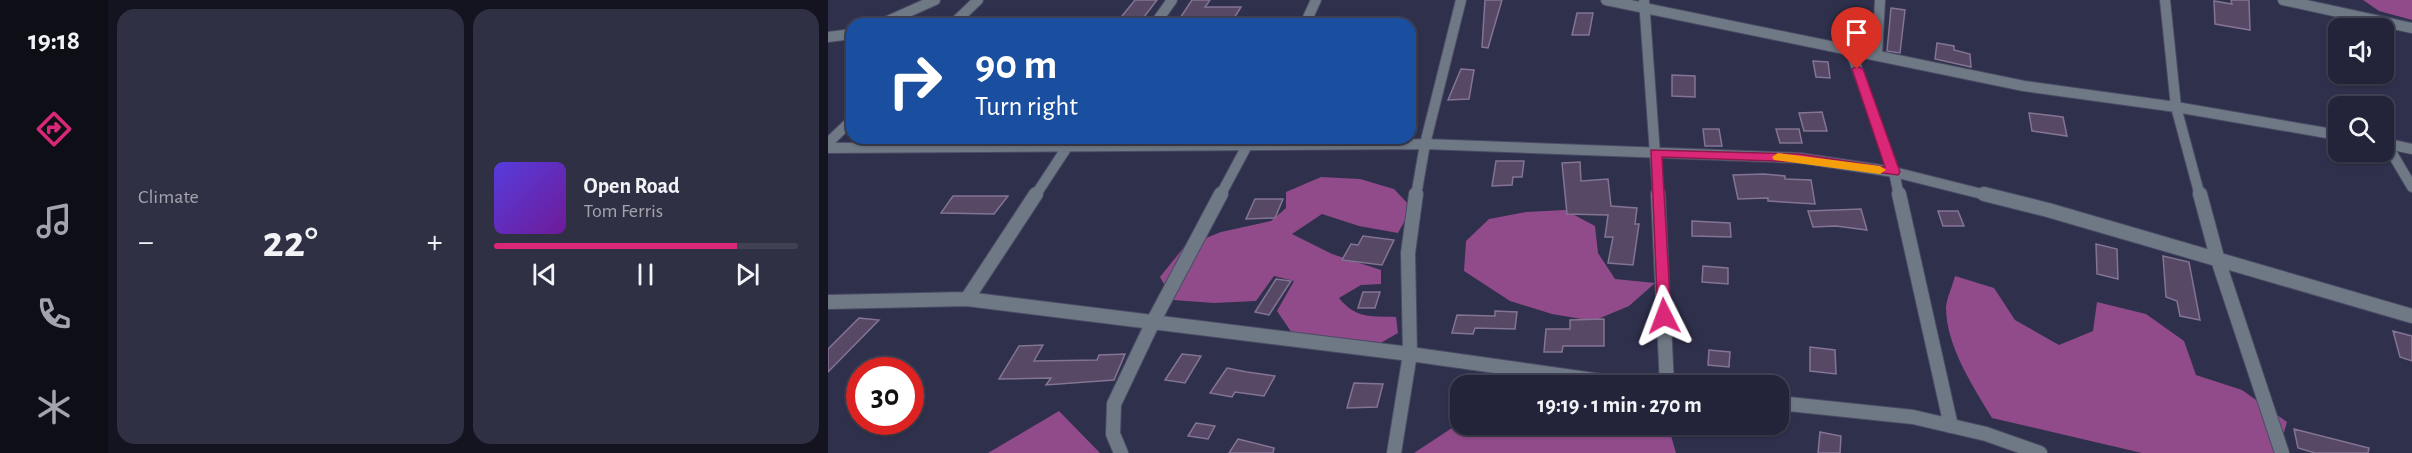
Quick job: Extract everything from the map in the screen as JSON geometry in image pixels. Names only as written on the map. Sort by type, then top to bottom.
[{"type":"street","points":[[894,18],[934,0]]},
{"type":"street","points":[[959,18],[978,0]]},
{"type":"street","points":[[1159,18],[1172,0]]},
{"type":"street","points":[[1308,18],[1316,0]]},
{"type":"street","points":[[1394,453],[1410,354],[1408,253],[1425,144],[1461,0]]},
{"type":"street","points":[[1606,0],[1645,3],[2024,86],[2176,107],[2328,133]]},
{"type":"street","points":[[1877,54],[1880,0]]},
{"type":"street","points":[[2165,0],[2176,107],[2217,258],[2282,453]]},
{"type":"street","points":[[2283,0],[2412,28]]},
{"type":"street","points":[[1645,3],[1656,152],[1666,375]]},
{"type":"street","points":[[828,37],[846,35]]},
{"type":"street","points":[[1850,49],[1894,172],[1951,426]]},
{"type":"street","points":[[828,142],[846,126]]},
{"type":"street","points":[[828,148],[1021,144]]},
{"type":"street","points":[[968,299],[1068,144]]},
{"type":"street","points":[[1120,453],[1113,434],[1114,404],[1153,322],[1248,144]]},
{"type":"street","points":[[1416,144],[1800,158],[1894,172],[2048,210],[2412,316]]},
{"type":"street","points":[[2394,145],[2412,149]]},
{"type":"street","points":[[2394,158],[2412,187]]},
{"type":"street","points":[[828,302],[968,299],[1410,354],[1558,375]]},
{"type":"street","points":[[1789,404],[1913,417],[1986,434],[2038,453]]},
{"type":"shaded area","points":[[2363,0],[2412,0],[2412,20],[2379,11]]},
{"type":"shaded area","points":[[1321,177],[1360,179],[1394,189],[1412,208],[1398,233],[1359,226],[1322,214],[1292,234],[1332,254],[1381,270],[1381,284],[1361,285],[1339,298],[1352,310],[1364,315],[1396,317],[1398,333],[1377,345],[1294,336],[1277,311],[1294,281],[1274,276],[1256,301],[1214,303],[1173,300],[1160,277],[1184,247],[1221,232],[1271,221],[1286,208],[1286,192]]},
{"type":"shaded area","points":[[1565,210],[1595,226],[1598,253],[1615,279],[1655,283],[1629,306],[1593,321],[1552,314],[1510,301],[1464,271],[1466,241],[1489,219],[1526,212]]},
{"type":"shaded area","points":[[1955,276],[1994,288],[2015,320],[2059,345],[2093,331],[2097,302],[2146,314],[2184,341],[2196,375],[2242,390],[2287,422],[2278,453],[2142,453],[1992,418],[1962,365],[1947,322],[1946,307]]},
{"type":"shaded area","points":[[1059,411],[1100,453],[988,453]]},
{"type":"shaded area","points":[[1450,429],[1450,435],[1671,435],[1676,453],[1414,453]]},
{"type":"building","points":[[1135,0],[1157,0],[1143,18],[1120,18]]},
{"type":"building","points":[[1192,0],[1210,0],[1205,7],[1241,7],[1234,18],[1180,18]]},
{"type":"building","points":[[1485,0],[1502,0],[1488,48],[1482,47]]},
{"type":"building","points":[[2231,0],[2249,0],[2250,30],[2215,24],[2214,1],[2232,4]]},
{"type":"building","points":[[1891,8],[1905,10],[1900,53],[1887,51]]},
{"type":"building","points":[[1577,13],[1593,13],[1589,35],[1572,35]]},
{"type":"building","points":[[1937,43],[1954,46],[1954,50],[1970,54],[1971,67],[1935,59]]},
{"type":"building","points":[[1813,61],[1828,62],[1830,78],[1816,77]]},
{"type":"building","points":[[1461,69],[1474,70],[1469,99],[1448,100]]},
{"type":"building","points":[[1672,75],[1695,76],[1695,97],[1672,96]]},
{"type":"building","points":[[1822,112],[1827,131],[1804,131],[1799,113]]},
{"type":"building","points":[[2029,113],[2063,117],[2067,136],[2032,131]]},
{"type":"building","points":[[1703,129],[1719,129],[1722,146],[1705,146]]},
{"type":"building","points":[[1776,129],[1799,129],[1802,143],[1780,143]]},
{"type":"building","points":[[1496,161],[1524,161],[1522,177],[1513,177],[1512,185],[1492,186]]},
{"type":"building","points":[[1580,162],[1581,181],[1608,179],[1611,206],[1637,208],[1635,224],[1639,224],[1633,265],[1608,263],[1613,237],[1605,237],[1608,215],[1567,214],[1562,163]]},
{"type":"building","points":[[1733,175],[1785,176],[1785,179],[1811,180],[1815,204],[1768,201],[1768,198],[1738,199]]},
{"type":"building","points":[[953,196],[1008,196],[994,214],[941,213]]},
{"type":"building","points":[[1255,199],[1283,199],[1275,218],[1246,219]]},
{"type":"building","points":[[1861,209],[1867,230],[1836,226],[1813,227],[1808,211]]},
{"type":"building","points":[[1938,211],[1958,211],[1964,226],[1943,226]]},
{"type":"building","points":[[1692,221],[1730,223],[1731,237],[1692,236]]},
{"type":"building","points":[[1363,236],[1394,240],[1382,265],[1342,260],[1351,244],[1358,245]]},
{"type":"building","points":[[2096,244],[2117,249],[2118,279],[2097,274]]},
{"type":"building","points":[[2163,256],[2189,262],[2200,320],[2180,316],[2177,301],[2166,297]]},
{"type":"building","points":[[1703,266],[1728,268],[1728,284],[1702,282]]},
{"type":"building","points":[[1276,279],[1291,281],[1269,315],[1255,312]]},
{"type":"building","points":[[1363,292],[1380,292],[1375,308],[1358,308]]},
{"type":"building","points":[[1495,311],[1517,312],[1515,329],[1475,328],[1473,334],[1452,333],[1457,315],[1495,316]]},
{"type":"building","points":[[859,318],[879,320],[828,372],[828,349]]},
{"type":"building","points":[[1604,319],[1604,346],[1563,346],[1562,352],[1544,352],[1546,329],[1570,329],[1570,320]]},
{"type":"building","points":[[2393,331],[2412,336],[2412,361],[2400,357]]},
{"type":"building","points":[[1043,345],[1034,361],[1097,360],[1099,355],[1125,354],[1114,380],[1046,385],[1051,378],[999,379],[1019,346]]},
{"type":"building","points":[[1810,347],[1835,350],[1836,374],[1810,371]]},
{"type":"building","points":[[1709,350],[1730,352],[1729,367],[1708,365]]},
{"type":"building","points":[[1182,354],[1201,356],[1185,383],[1165,380]]},
{"type":"building","points":[[1227,368],[1275,376],[1264,396],[1235,392],[1232,397],[1210,393]]},
{"type":"building","points":[[1354,383],[1383,384],[1377,407],[1347,408]]},
{"type":"building","points":[[1196,423],[1215,426],[1208,439],[1188,436]]},
{"type":"building","points":[[2294,429],[2369,448],[2368,453],[2315,453],[2298,448]]},
{"type":"building","points":[[1820,432],[1841,436],[1840,453],[1818,453]]},
{"type":"building","points":[[1238,439],[1274,448],[1273,453],[1229,453]]},
{"type":"slow traffic","points":[[1778,157],[1880,170]]},
{"type":"route","points":[[1664,316],[1656,152],[1800,158],[1894,172],[1857,69]]}]
